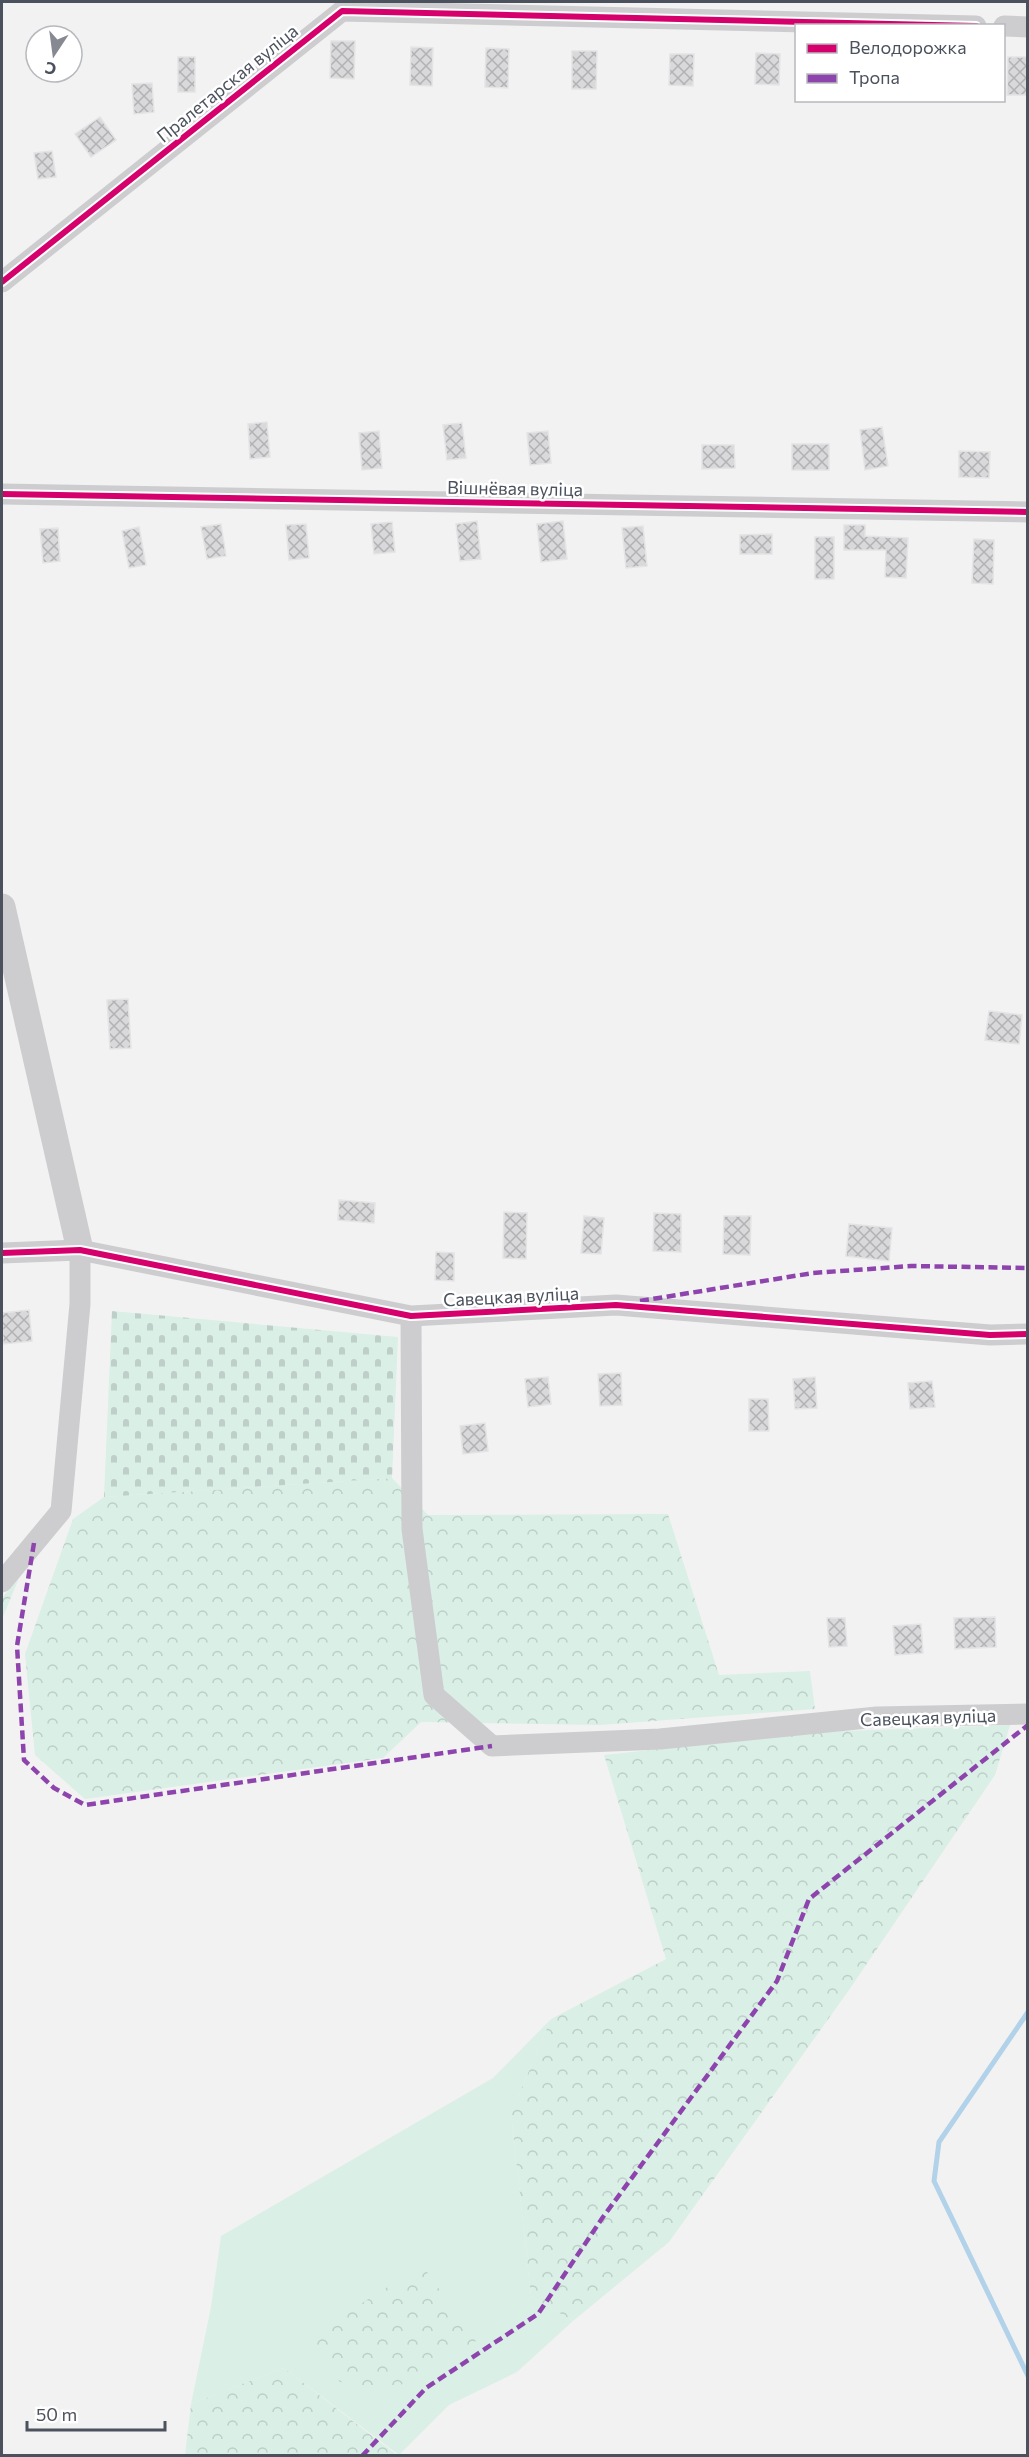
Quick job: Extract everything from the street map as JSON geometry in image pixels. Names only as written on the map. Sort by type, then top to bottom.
[{"type":"street","name":"Пралетарская вуліца","points":[[2,282],[342,11],[891,24]]},
{"type":"street","points":[[1005,26],[1028,27]]},
{"type":"street","name":"Вішнёвая вуліца","points":[[2,494],[1028,512]]},
{"type":"street","points":[[2,907],[80,1250],[80,1304],[61,1511],[2,1582]]},
{"type":"street","name":"Савецкая вуліца","points":[[2,1253],[80,1250],[411,1316],[616,1305],[990,1335],[1028,1334]]},
{"type":"street","name":"Савецкая вуліца","points":[[411,1316],[412,1529],[434,1695],[492,1746],[660,1739],[877,1717],[1028,1714]]},
{"type":"green space","points":[[112,1311],[398,1337],[392,1478],[104,1497]]},
{"type":"green space","points":[[392,1478],[428,1515],[668,1514],[719,1675],[810,1671],[815,1709],[600,1725],[421,1722],[383,1758],[85,1799],[35,1755],[25,1654],[73,1519],[104,1497]]},
{"type":"green space","points":[[19,1578],[2,1619],[2,1598]]},
{"type":"green space","points":[[1010,1725],[995,1775],[849,1990],[669,2242],[573,2321],[531,2296],[511,2113],[551,2019],[666,1959],[604,1755],[818,1732]]},
{"type":"green space","points":[[551,2019],[511,2113],[531,2296],[573,2321],[517,2372],[449,2405],[399,2455],[284,2368],[191,2404],[211,2307],[221,2236],[493,2078]]},
{"type":"green space","points":[[422,2265],[476,2341],[392,2390],[340,2382],[304,2340]]},
{"type":"green space","points":[[284,2368],[397,2455],[185,2455],[191,2404]]},
{"type":"building","points":[[331,41],[355,41],[354,79],[330,78]]},
{"type":"building","points":[[411,47],[433,48],[432,86],[410,85]]},
{"type":"building","points":[[486,48],[509,49],[508,88],[485,87]]},
{"type":"building","points":[[572,51],[597,51],[596,89],[572,89]]},
{"type":"building","points":[[756,53],[780,54],[779,85],[755,84]]},
{"type":"building","points":[[670,54],[694,54],[693,86],[669,85]]},
{"type":"building","points":[[178,57],[195,57],[195,92],[178,92]]},
{"type":"building","points":[[1008,57],[1028,57],[1028,95],[1007,95]]},
{"type":"building","points":[[152,83],[154,112],[134,114],[132,84]]},
{"type":"building","points":[[100,117],[116,140],[91,157],[75,134]]},
{"type":"building","points":[[52,151],[56,177],[38,179],[34,153]]},
{"type":"building","points":[[267,422],[270,457],[250,459],[248,424]]},
{"type":"building","points":[[462,423],[466,458],[447,460],[443,425]]},
{"type":"building","points":[[882,427],[888,466],[865,470],[860,430]]},
{"type":"building","points":[[379,431],[382,468],[362,470],[359,433]]},
{"type":"building","points":[[548,431],[551,463],[530,465],[527,433]]},
{"type":"building","points":[[792,444],[829,444],[829,470],[792,470]]},
{"type":"building","points":[[702,445],[734,445],[735,468],[702,469]]},
{"type":"building","points":[[959,451],[990,452],[989,478],[959,477]]},
{"type":"building","points":[[477,521],[481,559],[460,561],[456,524]]},
{"type":"building","points":[[563,521],[567,559],[541,562],[537,524]]},
{"type":"building","points":[[392,522],[395,552],[374,554],[371,524]]},
{"type":"building","points":[[221,524],[226,556],[207,559],[201,527]]},
{"type":"building","points":[[306,524],[309,558],[289,560],[286,525]]},
{"type":"building","points":[[844,525],[865,525],[865,536],[908,538],[906,578],[885,577],[886,550],[844,550]]},
{"type":"building","points":[[643,526],[647,566],[626,568],[622,528]]},
{"type":"building","points":[[139,527],[146,565],[129,568],[122,531]]},
{"type":"building","points":[[58,528],[60,561],[43,563],[40,529]]},
{"type":"building","points":[[772,534],[772,554],[740,554],[740,535]]},
{"type":"building","points":[[815,537],[834,537],[834,579],[815,579]]},
{"type":"building","points":[[974,539],[994,540],[993,584],[972,583]]},
{"type":"building","points":[[128,999],[131,1048],[110,1049],[107,1000]]},
{"type":"building","points":[[989,1011],[1022,1015],[1019,1044],[985,1040]]},
{"type":"building","points":[[339,1200],[375,1203],[374,1223],[338,1220]]},
{"type":"building","points":[[504,1212],[527,1213],[526,1259],[503,1258]]},
{"type":"building","points":[[654,1213],[681,1214],[681,1252],[653,1251]]},
{"type":"building","points":[[584,1216],[604,1218],[601,1254],[581,1253]]},
{"type":"building","points":[[724,1216],[751,1216],[750,1255],[723,1254]]},
{"type":"building","points":[[849,1224],[892,1228],[889,1261],[846,1256]]},
{"type":"building","points":[[436,1252],[454,1253],[454,1281],[435,1280]]},
{"type":"building","points":[[29,1310],[32,1341],[3,1344],[2,1313]]},
{"type":"building","points":[[621,1373],[622,1405],[600,1406],[598,1374]]},
{"type":"building","points":[[548,1377],[551,1404],[528,1407],[525,1379]]},
{"type":"building","points":[[815,1377],[817,1408],[795,1409],[793,1379]]},
{"type":"building","points":[[932,1381],[935,1407],[910,1409],[908,1383]]},
{"type":"building","points":[[749,1399],[768,1399],[769,1431],[749,1431]]},
{"type":"building","points":[[485,1423],[488,1451],[463,1454],[460,1426]]},
{"type":"building","points":[[995,1617],[996,1647],[955,1649],[954,1618]]},
{"type":"building","points":[[827,1618],[845,1618],[847,1646],[829,1647]]},
{"type":"building","points":[[921,1624],[923,1653],[895,1655],[893,1626]]},
{"type":"waterway","points":[[1028,2012],[939,2142],[934,2181],[1028,2376]]},
{"type":"marked path","points":[[640,1301],[813,1273],[911,1266],[1028,1268]]},
{"type":"marked path","points":[[34,1543],[17,1646],[24,1760],[54,1788],[85,1805],[492,1746]]},
{"type":"marked path","points":[[362,2456],[426,2388],[538,2314],[603,2217],[777,1981],[809,1899],[1028,1725]]},
{"type":"cycle path","points":[[2,282],[342,11],[891,24]]},
{"type":"cycle path","points":[[2,494],[1028,512]]},
{"type":"cycle path","points":[[2,1253],[80,1250],[411,1316],[616,1305],[990,1335],[1028,1334]]}]
